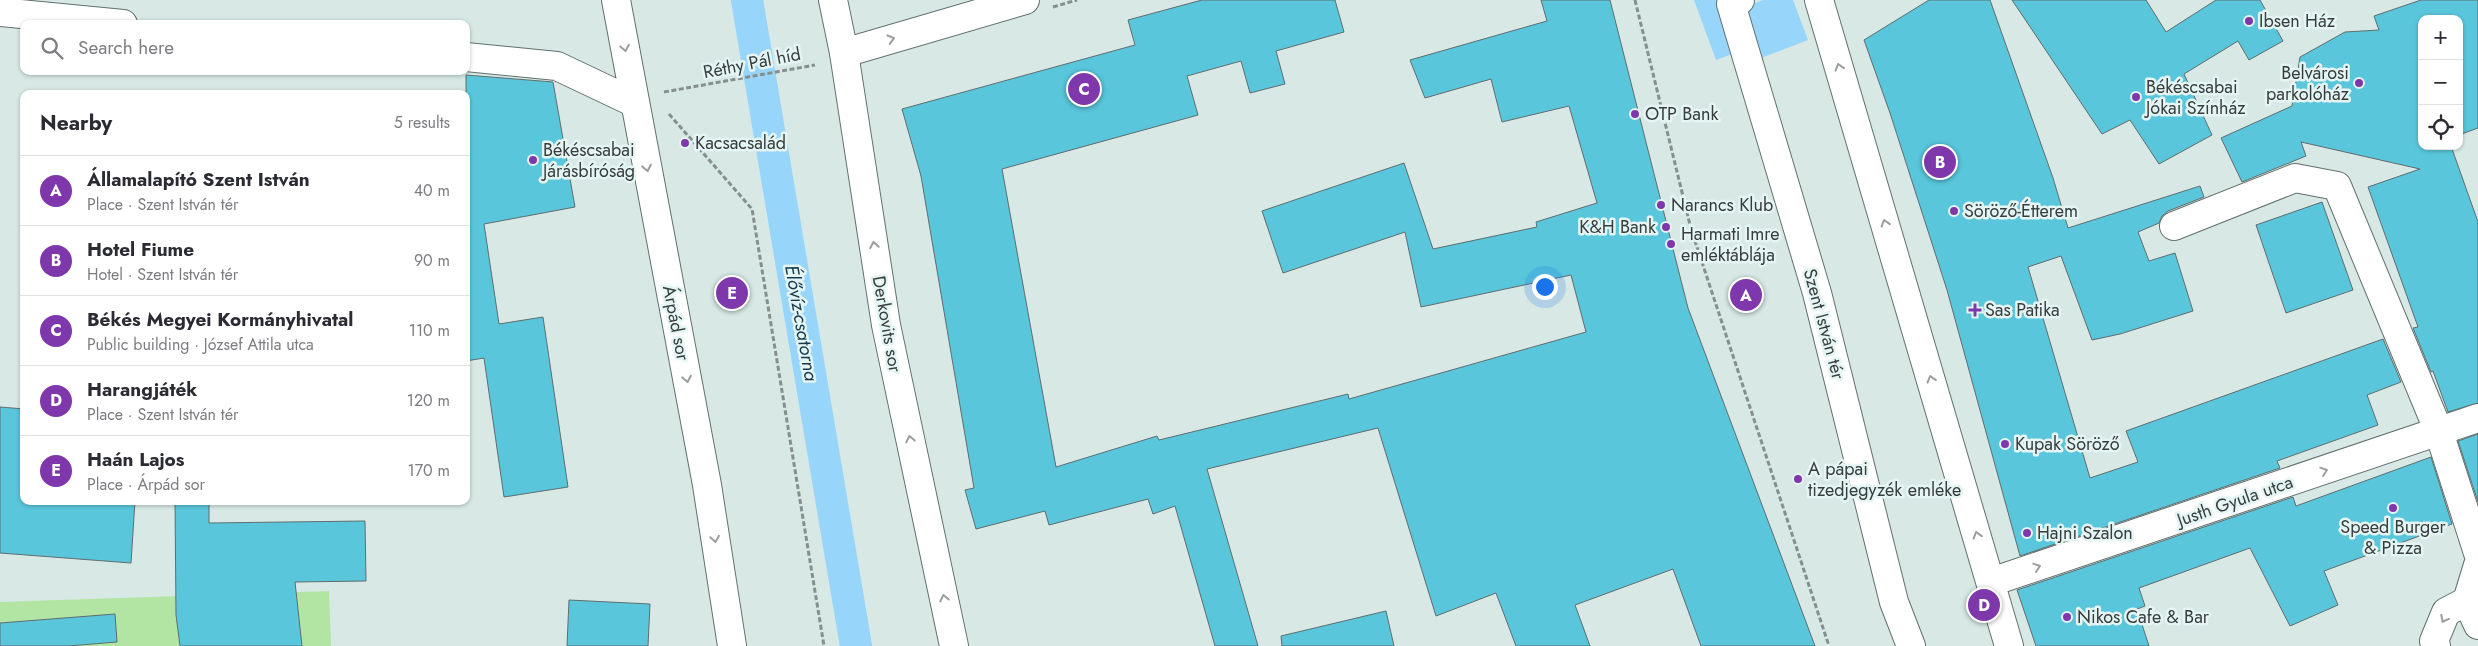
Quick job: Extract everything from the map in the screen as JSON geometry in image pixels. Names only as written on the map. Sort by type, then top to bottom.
[{"type":"street","name":"Árpád sor","points":[[616,0],[707,485],[732,646]]},
{"type":"street","name":"Derkovits sor","points":[[833,0],[845,59],[886,325],[954,646]]},
{"type":"street","points":[[845,59],[1025,0]]},
{"type":"street","points":[[1819,0],[2009,646]]},
{"type":"street","name":"Szent István tér","points":[[1736,2],[1817,293],[1894,602],[1911,646]]},
{"type":"street","points":[[0,12],[81,20]]},
{"type":"street","points":[[470,58],[557,66],[635,103]]},
{"type":"street","points":[[2174,226],[2296,178],[2337,186],[2438,432],[2478,553]]},
{"type":"street","name":"Justh Gyula utca","points":[[1990,582],[2478,418]]},
{"type":"street","points":[[2436,646],[2434,640],[2446,612],[2472,613],[2478,565]]},
{"type":"path","points":[[1635,0],[1690,229],[1829,646]]},
{"type":"path","name":"Réthy Pál híd","points":[[663,93],[845,59]]},
{"type":"path","points":[[666,111],[752,209],[824,646]]},
{"type":"green space","points":[[329,591],[331,646],[0,646],[0,602]]},
{"type":"water","points":[[1694,0],[1745,0],[1747,6],[1763,0],[1793,0],[1808,40],[1748,63],[1743,50],[1716,60]]},
{"type":"building","points":[[1202,0],[1335,0],[1344,32],[1276,51],[1285,84],[1250,93],[1241,61],[1187,76],[1198,115],[1002,169],[1056,467],[1157,436],[1159,440],[1348,394],[1349,399],[1586,332],[1571,275],[1421,307],[1405,232],[1283,273],[1262,211],[1404,163],[1433,249],[1537,227],[1536,222],[1597,203],[1569,106],[1502,122],[1491,79],[1425,98],[1410,60],[1547,21],[1541,0],[1610,0],[1688,308],[1815,646],[1701,646],[1673,569],[1575,605],[1590,646],[1516,646],[1496,593],[1436,616],[1378,428],[1207,469],[1258,646],[1215,646],[1175,506],[1153,514],[1148,499],[1049,525],[1045,511],[976,529],[965,490],[974,488],[921,176],[902,109],[1135,45],[1128,20]]},
{"type":"building","points":[[1929,0],[1990,0],[2053,178],[2068,228],[2200,186],[2204,197],[2168,211],[2162,216],[2159,223],[2138,232],[2149,261],[2175,253],[2193,311],[2120,334],[2092,340],[2061,256],[2028,267],[2090,478],[2138,462],[2126,431],[2383,339],[2401,382],[2367,395],[2378,425],[2277,461],[2280,468],[2020,556],[1947,290],[1890,113],[1864,40]]},
{"type":"building","name":"Békéscsabai Jókai Színház","points":[[2012,0],[2146,0],[2166,32],[2216,0],[2260,0],[2283,41],[2249,60],[2238,41],[2184,74],[2212,135],[2159,164],[2130,120],[2102,134]]},
{"type":"building","points":[[2421,0],[2478,0],[2478,128],[2463,134],[2463,15],[2418,15],[2418,150],[2452,150],[2478,222],[2478,403],[2448,412],[2433,371],[2431,372],[2413,328],[2418,327],[2368,187],[2420,169],[2301,142],[2306,156],[2242,182],[2221,138],[2292,106],[2300,57],[2345,32],[2379,30],[2374,16]]},
{"type":"building","points":[[466,75],[553,82],[575,207],[484,224],[499,324],[543,317],[568,487],[504,497],[484,358],[470,360],[470,90],[466,90]]},
{"type":"building","points":[[2322,202],[2353,290],[2286,313],[2256,225]]},
{"type":"building","points":[[0,407],[20,409],[20,505],[135,505],[131,563],[0,553]]},
{"type":"building","points":[[2478,434],[2478,502],[2458,441]]},
{"type":"building","points":[[2431,457],[2452,524],[2324,571],[2338,605],[2290,626],[2250,548],[2139,588],[2145,606],[2137,609],[2149,646],[2036,646],[2017,590],[2293,497],[2296,506]]},
{"type":"building","points":[[175,505],[209,505],[209,523],[365,521],[366,581],[295,582],[302,646],[180,646],[176,615]]},
{"type":"building","points":[[569,600],[650,604],[648,646],[567,646]]},
{"type":"building","points":[[1386,611],[1394,646],[1282,646],[1281,636]]},
{"type":"building","points":[[115,614],[117,642],[68,646],[0,646],[0,623]]},
{"type":"waterway","name":"Élővíz-csatorna","points":[[747,0],[856,646]]},
{"type":"place","name":"Ibsen Ház","points":[[2249,21]]},
{"type":"place","name":"Belvárosi parkolóház","points":[[2359,83]]},
{"type":"place","name":"Békés Megyei Kormányhivatal","points":[[1084,89]]},
{"type":"place","name":"Békéscsabai Jókai Színház","points":[[2136,97]]},
{"type":"place","name":"OTP Bank","points":[[1635,114]]},
{"type":"place","name":"Kacsacsalád","points":[[685,143]]},
{"type":"place","name":"Békéscsabai Járásbíróság","points":[[533,160]]},
{"type":"place","name":"Hotel Fiume","points":[[1940,162]]},
{"type":"place","name":"Narancs Klub","points":[[1661,205]]},
{"type":"place","name":"Söröző-Étterem","points":[[1954,211]]},
{"type":"place","name":"K&H Bank","points":[[1666,227]]},
{"type":"place","name":"Harmati Imre emléktáblája","points":[[1671,244]]},
{"type":"place","name":"Haán Lajos","points":[[732,293]]},
{"type":"place","name":"Államalapító Szent István","points":[[1746,295]]},
{"type":"place","name":"Sas Patika","points":[[1975,310]]},
{"type":"place","name":"Kupak Söröző","points":[[2005,444]]},
{"type":"place","name":"A pápai tizedjegyzék emléke","points":[[1798,479]]},
{"type":"place","name":"Speed Burger & Pizza","points":[[2393,508]]},
{"type":"place","name":"Hajni Szalon","points":[[2027,533]]},
{"type":"place","name":"Harangjáték","points":[[1984,605]]},
{"type":"place","name":"Nikos Cafe & Bar","points":[[2067,617]]}]
